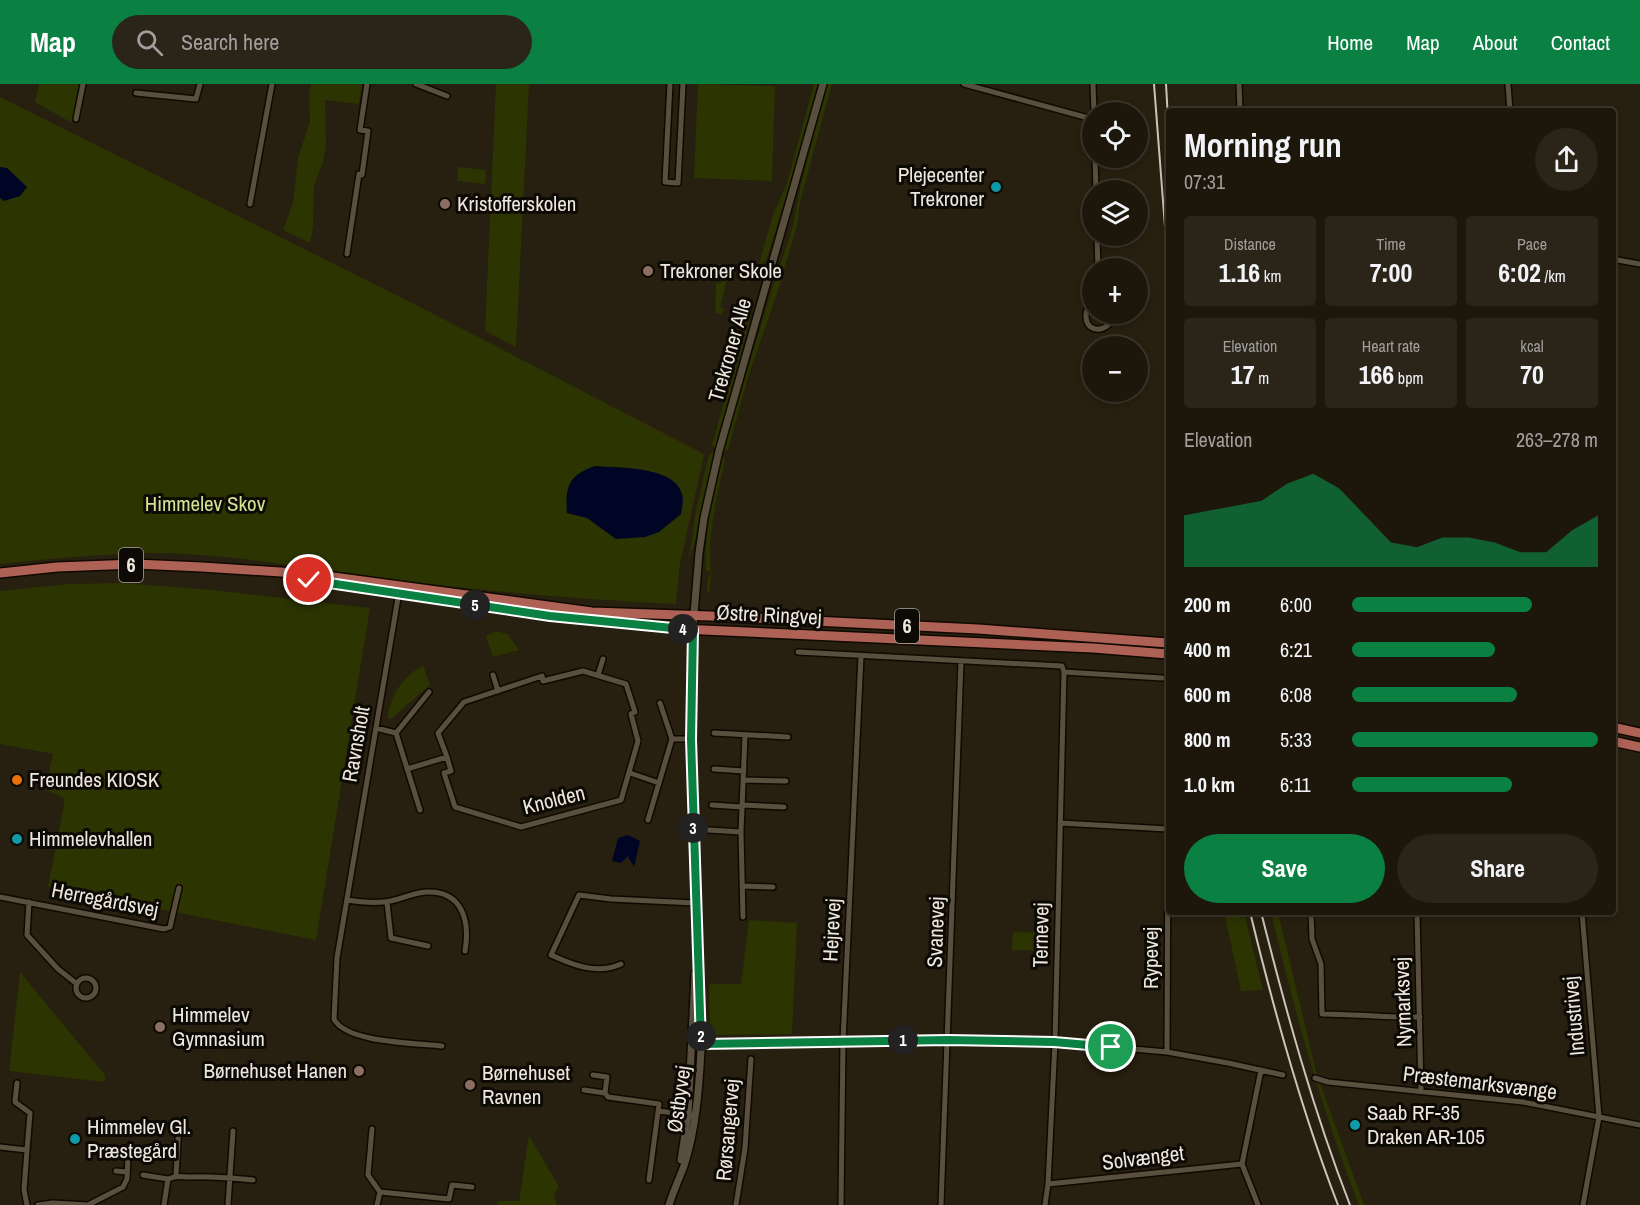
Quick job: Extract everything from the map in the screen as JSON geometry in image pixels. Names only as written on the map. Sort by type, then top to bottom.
[{"type":"main road","name":"Østre Ringvej","points":[[0,573],[57,567],[135,564],[263,572],[592,612],[978,629],[1166,643]]},
{"type":"main road","name":"Østre Ringvej","points":[[399,590],[550,616],[693,630],[1093,648],[1166,654]]},
{"type":"main road","points":[[1616,728],[1640,733]]},
{"type":"main road","points":[[1616,742],[1640,747]]},
{"type":"street","points":[[76,119],[83,84]]},
{"type":"street","points":[[135,93],[196,99],[200,84]]},
{"type":"street","points":[[250,204],[272,84]]},
{"type":"street","points":[[347,254],[368,131],[360,130],[367,84]]},
{"type":"street","points":[[416,84],[428,86],[447,96]]},
{"type":"street","points":[[670,84],[665,182],[678,183],[682,84]]},
{"type":"street","name":"Trekroner Alle","points":[[693,630],[703,527],[719,451],[823,84]]},
{"type":"street","points":[[964,84],[1082,115]]},
{"type":"street","points":[[1094,84],[1094,102]]},
{"type":"street","points":[[1239,84],[1240,108]]},
{"type":"street","points":[[1508,84],[1510,108]]},
{"type":"street","points":[[1616,260],[1640,264]]},
{"type":"street","points":[[1089,324],[1098,330],[1110,324]]},
{"type":"street","name":"Ravnsholt","points":[[399,590],[337,958],[334,1019],[337,1026],[366,1038],[442,1046]]},
{"type":"street","name":"Østbyvej","points":[[669,1205],[699,1084],[701,1044],[691,739],[693,630]]},
{"type":"street","points":[[798,652],[961,661],[1162,678]]},
{"type":"street","name":"Hejrevej","points":[[841,1205],[843,1041],[861,656]]},
{"type":"street","points":[[598,675],[603,659]]},
{"type":"street","name":"Svanevej","points":[[941,1205],[961,661]]},
{"type":"street","name":"Ternevej","points":[[1045,1205],[1048,1184],[1054,1042],[1063,669]]},
{"type":"street","name":"Knolden","points":[[583,671],[598,675],[626,684],[635,712],[631,714],[638,741],[621,800],[521,827],[455,807],[444,773],[451,771],[438,733],[464,702],[542,676],[543,681],[583,671]]},
{"type":"street","points":[[493,675],[498,690]]},
{"type":"street","points":[[396,733],[429,692]]},
{"type":"street","points":[[648,820],[672,739],[660,703]]},
{"type":"street","points":[[376,728],[396,733]]},
{"type":"street","points":[[396,733],[420,810]]},
{"type":"street","points":[[714,733],[788,737]]},
{"type":"street","points":[[743,917],[741,832],[745,735]]},
{"type":"street","points":[[672,739],[691,739]]},
{"type":"street","points":[[407,769],[447,757]]},
{"type":"street","points":[[714,769],[744,771]]},
{"type":"street","points":[[630,773],[659,783]]},
{"type":"street","points":[[743,780],[786,781]]},
{"type":"street","points":[[712,805],[784,807]]},
{"type":"street","points":[[1060,823],[1166,830]]},
{"type":"street","points":[[693,829],[741,832]]},
{"type":"street","points":[[742,886],[773,887]]},
{"type":"street","name":"Herregårdsvej","points":[[0,897],[164,929],[171,927],[179,888]]},
{"type":"street","points":[[347,900],[387,902],[426,892],[447,896],[465,914],[468,934],[465,951]]},
{"type":"street","points":[[621,964],[610,969],[588,968],[551,955],[579,896],[611,900],[695,903]]},
{"type":"street","name":"Herregårdsvej","points":[[29,902],[27,935],[58,969],[77,984]]},
{"type":"street","points":[[387,902],[391,938],[428,946]]},
{"type":"street","name":"Rypevej","points":[[1167,1052],[1168,915]]},
{"type":"street","points":[[1311,915],[1312,939],[1321,964],[1322,1014],[1361,1014],[1386,1018],[1420,1017]]},
{"type":"street","name":"Nymarksvej","points":[[1417,915],[1422,1091]]},
{"type":"street","name":"Industrivej","points":[[1582,915],[1599,1117],[1583,1205]]},
{"type":"street","name":"Østbyvej","points":[[691,1115],[691,1044],[697,944]]},
{"type":"street","name":"Herregårdsvej","points":[[83,978],[90,979],[95,983],[96,993],[91,998],[81,997],[76,992],[77,984],[83,978]]},
{"type":"street","points":[[691,1044],[948,1040],[1054,1042],[1167,1052],[1283,1075]]},
{"type":"street","name":"Rørsangervej","points":[[736,1205],[746,1148],[751,1059]]},
{"type":"street","points":[[1258,1205],[1242,1164],[1261,1070]]},
{"type":"street","points":[[593,1075],[607,1077],[605,1093]]},
{"type":"street","name":"Præstemarksvænge","points":[[1315,1078],[1328,1082],[1523,1102],[1640,1125]]},
{"type":"street","points":[[17,1083],[15,1102],[30,1113],[24,1190],[27,1205]]},
{"type":"street","points":[[584,1090],[605,1093],[608,1097],[658,1104],[649,1180]]},
{"type":"street","points":[[658,1111],[691,1115]]},
{"type":"street","points":[[176,1175],[179,1126]]},
{"type":"street","points":[[372,1129],[368,1175],[380,1192],[377,1205]]},
{"type":"street","points":[[228,1205],[232,1131]]},
{"type":"street","points":[[0,1147],[27,1150]]},
{"type":"street","points":[[38,1205],[52,1203],[88,1205],[123,1187],[127,1179],[128,1156]]},
{"type":"street","name":"Solvænget","points":[[1048,1184],[1242,1164]]},
{"type":"street","points":[[116,1171],[128,1172]]},
{"type":"street","points":[[143,1175],[168,1179],[176,1175],[253,1180]]},
{"type":"street","points":[[164,1205],[168,1179]]},
{"type":"street","points":[[380,1192],[449,1199],[452,1185],[472,1187]]},
{"type":"green space","points":[[39,84],[80,84],[72,123],[35,102]]},
{"type":"green space","points":[[311,84],[362,84],[359,104],[325,100],[326,143],[323,162],[314,186],[313,227],[310,243],[283,230],[293,203],[298,158],[310,121]]},
{"type":"green space","points":[[496,84],[529,84],[516,347],[485,331]]},
{"type":"green space","points":[[698,84],[775,86],[772,181],[694,178]]},
{"type":"green space","points":[[814,84],[818,84],[793,175],[768,255],[764,263],[759,264],[773,215],[787,183]]},
{"type":"green space","points":[[827,84],[832,84],[800,202],[797,226],[782,273],[780,266],[793,226],[801,184]]},
{"type":"green space","name":"Himmelev Skov","points":[[0,97],[422,308],[704,455],[680,564],[676,604],[475,589],[215,556],[183,554],[112,554],[0,564]]},
{"type":"green space","points":[[458,167],[486,170],[485,184],[457,181]]},
{"type":"green space","points":[[719,263],[733,266],[735,269],[734,277],[728,276],[720,307],[724,309],[721,315],[715,312],[716,283],[721,283],[721,270],[716,269]]},
{"type":"green space","points":[[779,278],[782,279],[748,377],[728,450],[723,452],[774,282]]},
{"type":"green space","points":[[748,302],[752,303],[751,316],[715,448],[712,445],[741,341]]},
{"type":"green space","points":[[714,453],[689,560],[696,510],[709,455]]},
{"type":"green space","points":[[722,455],[725,459],[710,542],[711,581],[709,593],[707,591],[710,571],[706,571],[706,541],[712,498]]},
{"type":"green space","points":[[123,583],[212,590],[370,608],[316,940],[48,887],[65,799],[45,789],[53,754],[0,744],[0,591],[68,584]]},
{"type":"green space","points":[[495,631],[508,634],[519,650],[493,657],[486,636]]},
{"type":"green space","points":[[423,665],[430,685],[392,718],[387,718],[395,694],[403,681]]},
{"type":"green space","points":[[1225,915],[1245,915],[1263,990],[1241,991]]},
{"type":"green space","points":[[1272,915],[1279,915],[1317,1075],[1364,1205],[1359,1205],[1321,1097],[1289,986]]},
{"type":"green space","points":[[749,920],[797,923],[792,1034],[716,1035],[710,1030],[709,984],[741,984]]},
{"type":"green space","points":[[1013,932],[1049,933],[1048,951],[1012,950]]},
{"type":"green space","points":[[20,972],[105,1075],[105,1082],[9,1071]]},
{"type":"green space","points":[[529,1135],[559,1187],[554,1194],[557,1205],[497,1205],[498,1201],[519,1201]]},
{"type":"water","points":[[0,167],[7,168],[27,187],[20,196],[4,201],[0,198]]},
{"type":"water","points":[[595,466],[645,470],[669,478],[682,494],[681,514],[659,532],[645,537],[616,539],[587,518],[567,513],[570,483],[579,473]]},
{"type":"water","points":[[628,835],[640,841],[634,867],[628,856],[621,863],[612,861],[618,838]]},
{"type":"railway","points":[[1154,84],[1166,240]]},
{"type":"railway","points":[[1166,84],[1167,108]]},
{"type":"railway","points":[[1251,915],[1289,1060],[1338,1205]]},
{"type":"railway","points":[[1262,915],[1301,1060],[1350,1205]]},
{"type":"place","name":"Plejecenter Trekroner","points":[[996,187]]},
{"type":"place","name":"Kristofferskolen","points":[[445,204]]},
{"type":"place","name":"Trekroner Skole","points":[[648,271]]},
{"type":"place","name":"Freundes KIOSK","points":[[17,780]]},
{"type":"place","name":"Himmelevhallen","points":[[17,839]]},
{"type":"place","name":"Himmelev Gymnasium","points":[[160,1027]]},
{"type":"place","name":"Børnehuset Hanen","points":[[359,1071]]},
{"type":"place","name":"Børnehuset Ravnen","points":[[470,1085]]},
{"type":"place","name":"Saab RF-35 Draken AR-105","points":[[1355,1125]]},
{"type":"place","name":"Himmelev Gl. Præstegård","points":[[75,1139]]},
{"type":"route","points":[[309,580],[550,616],[693,630],[691,739],[701,1044],[948,1040],[1054,1042],[1111,1047]]}]
